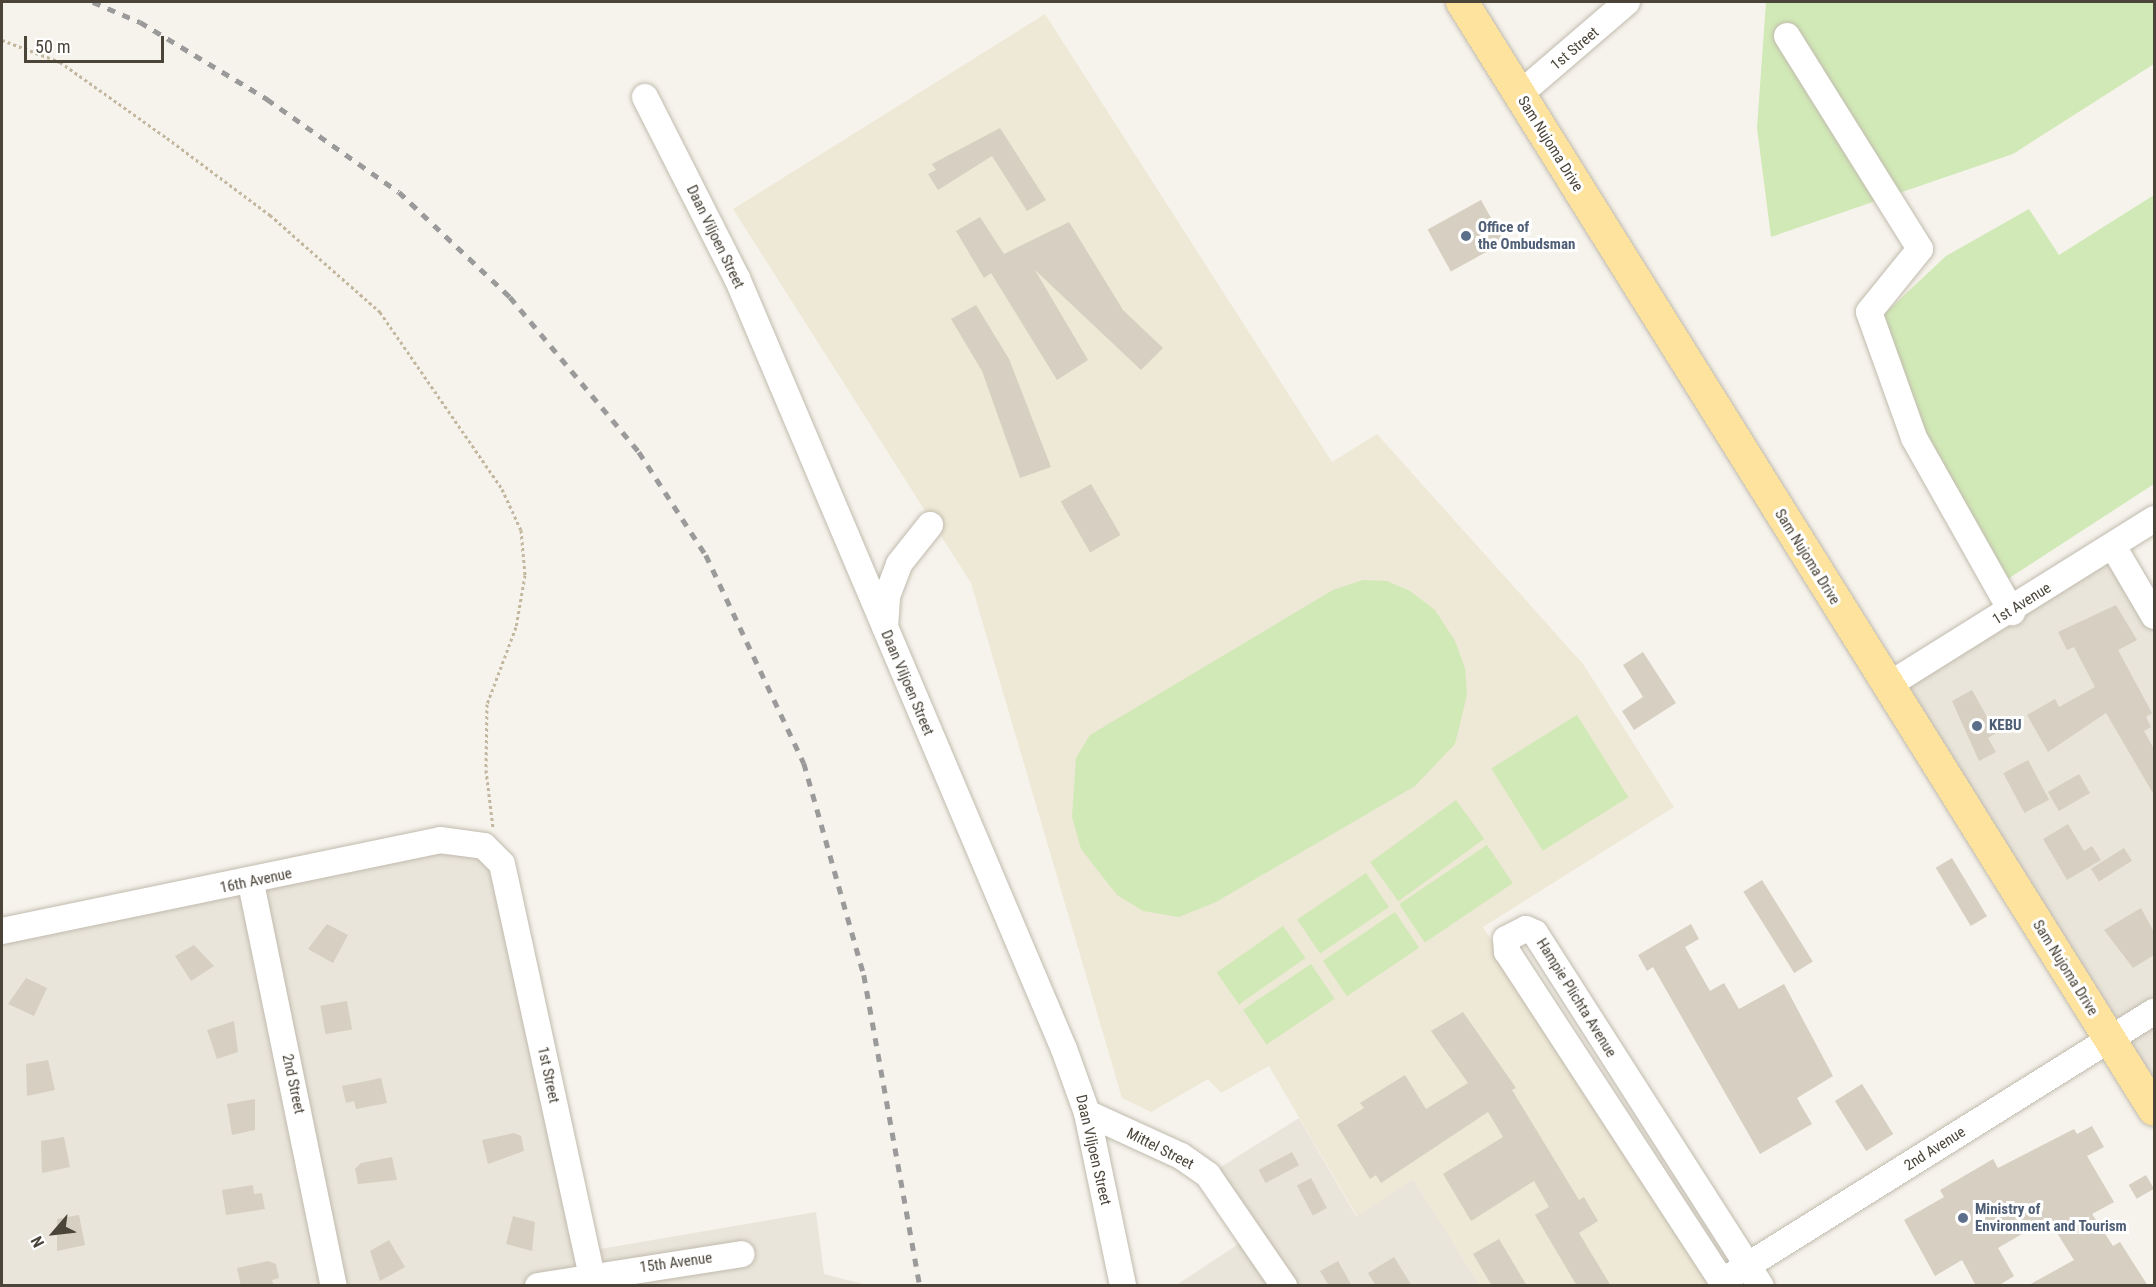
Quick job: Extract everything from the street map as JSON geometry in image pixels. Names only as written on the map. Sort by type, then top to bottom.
[{"type":"main road","name":"Sam Nujoma Drive","points":[[1462,2],[1887,686],[2154,1110]]},
{"type":"street","name":"1st Street","points":[[1520,94],[1627,2]]},
{"type":"street","points":[[1787,36],[1920,249],[1869,312],[1914,438],[2012,612]]},
{"type":"street","name":"Daan Viljoen Street","points":[[645,97],[737,278],[1087,1113],[1123,1286]]},
{"type":"street","name":"1st Avenue","points":[[1887,686],[2012,612],[2154,519]]},
{"type":"street","points":[[884,630],[887,596],[899,564],[930,525]]},
{"type":"street","points":[[2113,546],[2154,616]]},
{"type":"street","name":"16th Avenue","points":[[2,931],[251,883],[440,840],[484,846],[501,864]]},
{"type":"street","name":"1st Street","points":[[501,864],[593,1281]]},
{"type":"street","name":"2nd Street","points":[[251,883],[334,1286]]},
{"type":"street","name":"Hampie Plichta Avenue","points":[[1721,1284],[1507,952],[1506,939],[1526,929],[1534,933],[1755,1275]]},
{"type":"street","name":"2nd Avenue","points":[[1721,1284],[1755,1275],[2154,1012]]},
{"type":"street","name":"Mittel Street","points":[[1087,1113],[1181,1156],[1208,1175],[1284,1286]]},
{"type":"street","name":"15th Avenue","points":[[538,1286],[593,1281],[742,1254]]},
{"type":"path","points":[[2,40],[60,62],[167,138],[270,215],[380,312],[502,489],[521,530],[525,575],[516,627],[486,704],[486,770],[501,864]]},
{"type":"shaded area","points":[[1045,14],[1332,462],[1377,434],[1583,664],[1674,807],[1483,927],[1712,1285],[1480,1285],[1413,1179],[1357,1216],[1269,1066],[1221,1093],[1208,1079],[1151,1112],[1122,1098],[971,583],[733,209]]},
{"type":"shaded area","points":[[2113,546],[2154,616],[2154,1110],[1887,686]]},
{"type":"shaded area","points":[[440,840],[502,864],[600,1249],[816,1212],[824,1274],[867,1285],[2,1286],[2,931]]},
{"type":"shaded area","points":[[1299,1118],[1356,1216],[1413,1179],[1480,1285],[1175,1286],[1252,1235],[1208,1175]]},
{"type":"green space","points":[[1766,2],[2154,2],[2154,64],[2013,154],[1771,237],[1757,128]]},
{"type":"green space","points":[[2154,195],[2154,484],[2003,582],[1915,424],[1881,317],[1946,256],[2029,209],[2059,255]]},
{"type":"green space","points":[[1363,580],[1387,581],[1410,591],[1435,610],[1455,641],[1465,668],[1467,695],[1455,744],[1415,786],[1216,902],[1179,917],[1143,911],[1117,895],[1081,849],[1072,817],[1076,758],[1090,735],[1333,590]]},
{"type":"green space","points":[[1577,715],[1628,797],[1543,851],[1491,769]]},
{"type":"green space","points":[[1456,800],[1484,839],[1398,901],[1370,862]]},
{"type":"green space","points":[[1487,845],[1513,883],[1425,942],[1399,904]]},
{"type":"green space","points":[[1366,873],[1389,907],[1320,953],[1297,919]]},
{"type":"green space","points":[[1395,912],[1419,948],[1347,996],[1323,961]]},
{"type":"green space","points":[[1283,926],[1305,958],[1239,1004],[1217,972]]},
{"type":"green space","points":[[1311,964],[1334,999],[1267,1045],[1243,1010]]},
{"type":"building","points":[[1000,128],[1046,200],[1027,211],[992,156],[938,190],[928,174],[936,170],[932,164]]},
{"type":"building","name":"Office of the Ombudsman","points":[[1481,200],[1504,242],[1451,272],[1428,230]]},
{"type":"building","points":[[980,217],[1004,254],[1069,222],[1123,310],[1163,348],[1141,370],[1035,270],[1088,360],[1057,380],[991,273],[984,278],[956,231]]},
{"type":"building","points":[[976,305],[1009,359],[1051,467],[1020,478],[982,371],[951,319]]},
{"type":"building","points":[[1091,484],[1120,535],[1090,553],[1061,502]]},
{"type":"building","points":[[2116,605],[2137,640],[2118,650],[2152,713],[2146,717],[2151,727],[2144,731],[2154,749],[2154,795],[2106,713],[2048,752],[2027,715],[2055,699],[2059,707],[2095,687],[2074,647],[2067,650],[2058,632]]},
{"type":"building","points":[[1643,652],[1676,703],[1634,730],[1622,711],[1643,697],[1623,665]]},
{"type":"building","name":"KEBU","points":[[1972,690],[1996,733],[1988,738],[1996,752],[1979,761],[1952,701]]},
{"type":"building","points":[[2028,760],[2049,800],[2024,813],[2003,773]]},
{"type":"building","points":[[2079,774],[2090,793],[2059,811],[2048,792]]},
{"type":"building","points":[[2068,824],[2084,851],[2092,846],[2101,860],[2067,880],[2043,839]]},
{"type":"building","points":[[2124,848],[2132,861],[2099,881],[2091,869]]},
{"type":"building","points":[[1952,858],[1987,916],[1971,926],[1936,868]]},
{"type":"building","points":[[1762,880],[1813,961],[1794,973],[1743,892]]},
{"type":"building","points":[[2141,908],[2154,932],[2154,955],[2133,968],[2104,930]]},
{"type":"building","points":[[327,924],[348,935],[333,963],[308,949]]},
{"type":"building","points":[[1691,924],[1699,939],[1685,947],[1710,991],[1724,983],[1739,1009],[1784,984],[1833,1076],[1797,1098],[1812,1124],[1760,1154],[1653,967],[1647,971],[1638,955]]},
{"type":"building","points":[[194,945],[214,966],[191,981],[175,956]]},
{"type":"building","points":[[26,978],[47,988],[34,1016],[8,1004]]},
{"type":"building","points":[[347,1001],[352,1030],[325,1034],[320,1006]]},
{"type":"building","points":[[1463,1012],[1516,1088],[1512,1090],[1579,1200],[1584,1197],[1598,1221],[1579,1233],[1611,1286],[1577,1286],[1535,1215],[1549,1207],[1534,1181],[1471,1221],[1443,1174],[1503,1137],[1488,1112],[1381,1183],[1376,1175],[1370,1179],[1337,1125],[1364,1108],[1360,1103],[1405,1075],[1426,1109],[1468,1083],[1431,1031]]},
{"type":"building","points":[[234,1021],[238,1052],[217,1059],[207,1030]]},
{"type":"building","points":[[48,1060],[55,1090],[27,1096],[26,1064]]},
{"type":"building","points":[[381,1078],[387,1103],[356,1109],[354,1101],[346,1103],[342,1086]]},
{"type":"building","points":[[1862,1084],[1893,1134],[1866,1151],[1835,1101]]},
{"type":"building","points":[[255,1099],[255,1130],[232,1135],[227,1104]]},
{"type":"building","points":[[2092,1126],[2104,1147],[2087,1156],[2114,1202],[2092,1214],[2113,1246],[2120,1242],[2148,1286],[2027,1286],[2074,1260],[2048,1219],[1998,1248],[2014,1276],[1998,1286],[1976,1286],[1962,1260],[1935,1276],[1904,1220],[1944,1197],[1940,1190],[1993,1159],[1998,1168],[2074,1129],[2077,1134]]},
{"type":"building","points":[[514,1133],[521,1136],[524,1151],[488,1164],[482,1140]]},
{"type":"building","points":[[64,1137],[70,1167],[42,1173],[41,1141]]},
{"type":"building","points":[[1292,1152],[1299,1165],[1265,1183],[1258,1170]]},
{"type":"building","points":[[392,1157],[397,1180],[358,1184],[355,1169],[361,1163]]},
{"type":"building","points":[[2146,1175],[2154,1189],[2137,1199],[2129,1185]]},
{"type":"building","points":[[1311,1178],[1327,1208],[1313,1216],[1297,1186]]},
{"type":"building","points":[[253,1185],[254,1194],[262,1193],[265,1209],[226,1215],[222,1190]]},
{"type":"building","points":[[79,1215],[85,1245],[57,1251],[57,1219]]},
{"type":"building","points":[[513,1216],[535,1222],[532,1251],[506,1244]]},
{"type":"building","points":[[1499,1239],[1527,1286],[1492,1286],[1473,1254]]},
{"type":"building","points":[[389,1240],[405,1267],[380,1281],[370,1251]]},
{"type":"building","points":[[1394,1257],[1412,1286],[1376,1286],[1368,1273]]},
{"type":"building","points":[[268,1261],[276,1264],[279,1278],[272,1280],[274,1286],[241,1286],[237,1268]]},
{"type":"building","points":[[1338,1261],[1352,1286],[1329,1286],[1320,1271]]},
{"type":"railway","points":[[93,2],[140,22],[267,99],[399,192],[510,297],[639,452],[706,555],[804,763],[864,975],[920,1286]]},
{"type":"place","name":"Office of the Ombudsman","points":[[1466,236]]},
{"type":"place","name":"KEBU","points":[[1977,726]]},
{"type":"place","name":"Ministry of Environment and Tourism","points":[[1963,1218]]}]
